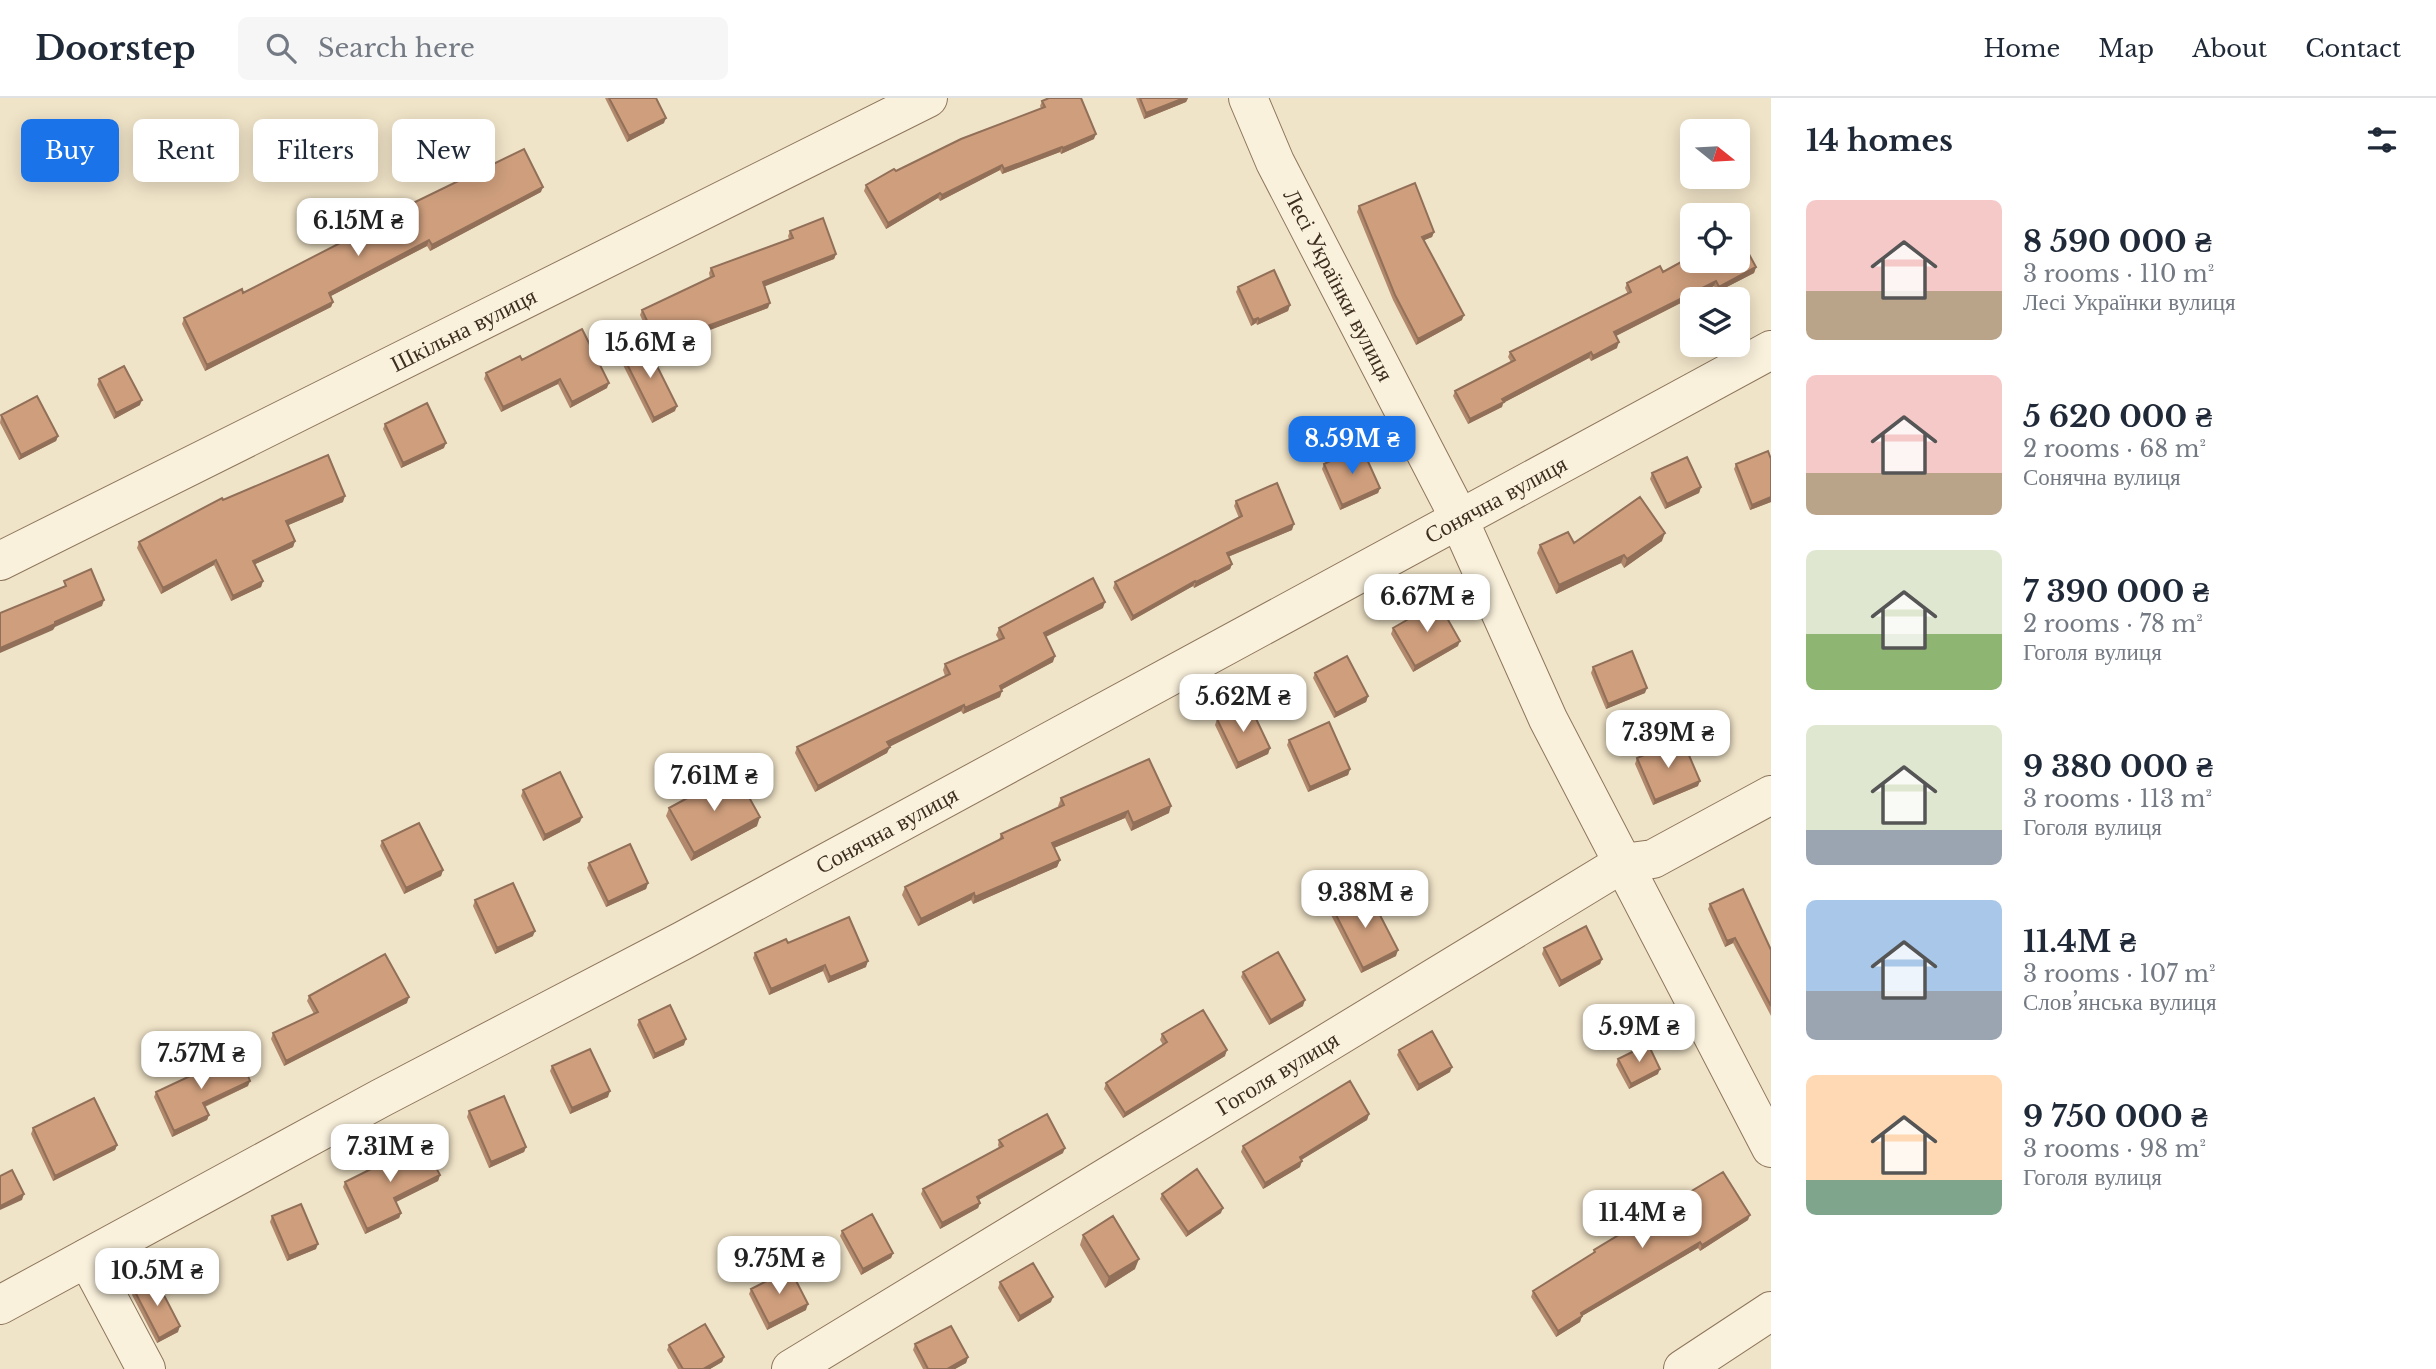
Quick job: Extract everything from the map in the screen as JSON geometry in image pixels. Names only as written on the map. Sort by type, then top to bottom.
[{"type":"street","name":"Шкільна вулиця","points":[[0,562],[928,98]]},
{"type":"street","name":"Лесі Українки вулиця","points":[[1248,98],[1275,162],[1459,520],[1548,719],[1771,1147]]},
{"type":"street","name":"Сонячна вулиця","points":[[0,1305],[381,1098],[682,941],[1771,350]]},
{"type":"street","name":"Гоголя вулиця","points":[[791,1369],[1623,863],[1653,859],[1771,795]]},
{"type":"street","points":[[87,1258],[146,1369]]},
{"type":"street","points":[[1683,1369],[1771,1311]]},
{"type":"building","points":[[609,98],[656,98],[666,118],[629,136]]},
{"type":"building","points":[[1049,98],[1081,98],[1096,134],[1004,169],[1002,165],[942,195],[940,193],[888,223],[866,185],[894,169],[896,171],[961,139],[1045,107],[1042,101]]},
{"type":"building","points":[[1140,98],[1184,98],[1146,113]]},
{"type":"building","points":[[524,149],[543,187],[432,245],[429,240],[329,293],[333,302],[207,365],[184,318],[242,289],[243,293],[456,182],[495,182],[495,163]]},
{"type":"building","points":[[1415,183],[1434,232],[1422,237],[1464,315],[1418,339],[1395,295],[1359,206]]},
{"type":"building","points":[[823,218],[836,254],[763,282],[770,303],[699,329],[702,334],[662,353],[642,310],[714,276],[711,268],[793,238],[790,231]]},
{"type":"building","points":[[1750,256],[1756,267],[1750,270]]},
{"type":"building","points":[[1680,263],[1680,273],[1745,273],[1719,287],[1716,281],[1704,287],[1680,287],[1680,299],[1614,332],[1619,342],[1593,356],[1591,352],[1470,419],[1455,391],[1515,360],[1510,352],[1631,292],[1627,283],[1660,266],[1663,272]]},
{"type":"building","points":[[1274,270],[1290,305],[1259,320],[1253,320],[1238,287]]},
{"type":"building","points":[[582,329],[609,383],[572,402],[560,379],[503,407],[486,373],[520,356],[522,360]]},
{"type":"building","points":[[645,342],[677,406],[654,418],[622,354]]},
{"type":"building","points":[[124,366],[142,400],[116,413],[99,379]]},
{"type":"building","points":[[37,396],[58,436],[21,455],[1,415]]},
{"type":"building","points":[[427,403],[446,443],[403,463],[385,424]]},
{"type":"building","points":[[1361,446],[1380,488],[1342,505],[1324,464]]},
{"type":"building","points":[[1768,451],[1771,459],[1771,497],[1752,505],[1736,464]]},
{"type":"building","points":[[328,455],[345,496],[286,521],[295,541],[253,561],[263,581],[233,596],[216,560],[163,588],[139,542],[222,498],[223,500]]},
{"type":"building","points":[[1687,457],[1701,487],[1667,504],[1652,473]]},
{"type":"building","points":[[1277,483],[1294,524],[1227,553],[1232,564],[1195,581],[1133,616],[1115,582],[1242,516],[1236,501]]},
{"type":"building","points":[[1640,497],[1665,533],[1627,559],[1624,555],[1559,585],[1540,545],[1568,532],[1574,543]]},
{"type":"building","points":[[91,569],[104,600],[0,648],[0,613],[66,586],[64,581]]},
{"type":"building","points":[[1093,578],[1105,602],[1044,633],[1055,656],[1000,686],[1002,691],[965,708],[964,705],[887,742],[890,747],[818,786],[797,747],[950,674],[945,664],[1004,638],[999,628]]},
{"type":"building","points":[[1438,602],[1460,641],[1415,666],[1393,628]]},
{"type":"building","points":[[1632,651],[1647,688],[1608,704],[1593,667]]},
{"type":"building","points":[[1347,656],[1368,696],[1336,713],[1315,673]]},
{"type":"building","points":[[1249,704],[1270,748],[1238,763],[1217,719]]},
{"type":"building","points":[[1329,722],[1350,769],[1310,787],[1289,740]]},
{"type":"building","points":[[1682,739],[1700,781],[1655,800],[1637,758]]},
{"type":"building","points":[[1149,759],[1171,806],[1133,823],[1128,811],[1052,843],[1060,860],[975,897],[974,893],[921,919],[905,887],[1003,838],[1001,834],[1064,805],[1061,798]]},
{"type":"building","points":[[560,772],[582,817],[545,835],[523,790]]},
{"type":"building","points":[[735,772],[760,817],[694,853],[669,808]]},
{"type":"building","points":[[419,823],[443,870],[406,888],[382,841]]},
{"type":"building","points":[[630,844],[648,883],[608,902],[589,863]]},
{"type":"building","points":[[513,883],[535,931],[497,948],[475,900]]},
{"type":"building","points":[[1743,889],[1771,950],[1771,1006],[1735,938],[1727,941],[1710,904]]},
{"type":"building","points":[[1368,892],[1398,950],[1363,968],[1333,909]]},
{"type":"building","points":[[849,917],[868,961],[830,977],[825,965],[771,989],[755,953],[786,939],[788,943]]},
{"type":"building","points":[[1586,926],[1602,959],[1561,981],[1544,948]]},
{"type":"building","points":[[1278,952],[1305,1000],[1271,1020],[1243,972]]},
{"type":"building","points":[[385,954],[409,997],[286,1061],[273,1033],[318,1012],[309,996]]},
{"type":"building","points":[[670,1005],[686,1039],[655,1054],[639,1020]]},
{"type":"building","points":[[1203,1010],[1227,1050],[1125,1113],[1106,1083],[1167,1042],[1162,1034]]},
{"type":"building","points":[[1432,1031],[1452,1067],[1419,1085],[1399,1050]]},
{"type":"building","points":[[1648,1044],[1660,1069],[1631,1084],[1618,1059]]},
{"type":"building","points":[[590,1049],[610,1091],[572,1108],[552,1066]]},
{"type":"building","points":[[239,1053],[250,1081],[203,1103],[209,1115],[174,1131],[156,1092]]},
{"type":"building","points":[[1350,1081],[1369,1114],[1300,1157],[1302,1161],[1265,1183],[1243,1146]]},
{"type":"building","points":[[504,1096],[526,1147],[491,1162],[469,1111]]},
{"type":"building","points":[[94,1098],[117,1145],[55,1176],[33,1128]]},
{"type":"building","points":[[1047,1114],[1065,1148],[977,1197],[980,1203],[942,1223],[923,1189],[1003,1146],[999,1140]]},
{"type":"building","points":[[423,1143],[440,1175],[394,1198],[401,1213],[367,1229],[345,1182]]},
{"type":"building","points":[[1197,1169],[1223,1208],[1188,1232],[1162,1194]]},
{"type":"building","points":[[12,1170],[24,1194],[0,1206],[0,1176]]},
{"type":"building","points":[[1723,1172],[1750,1215],[1581,1313],[1582,1316],[1558,1331],[1533,1291],[1595,1252],[1594,1250]]},
{"type":"building","points":[[301,1204],[318,1244],[289,1256],[272,1216]]},
{"type":"building","points":[[872,1214],[893,1253],[863,1269],[842,1231]]},
{"type":"building","points":[[1113,1216],[1139,1259],[1109,1277],[1083,1235]]},
{"type":"building","points":[[1033,1263],[1053,1297],[1020,1316],[1000,1282]]},
{"type":"building","points":[[790,1269],[808,1304],[769,1324],[751,1289]]},
{"type":"building","points":[[155,1278],[180,1326],[159,1338],[134,1290]]},
{"type":"building","points":[[705,1324],[724,1357],[703,1369],[683,1369],[669,1345]]},
{"type":"building","points":[[951,1326],[968,1357],[947,1369],[928,1369],[915,1344]]}]
